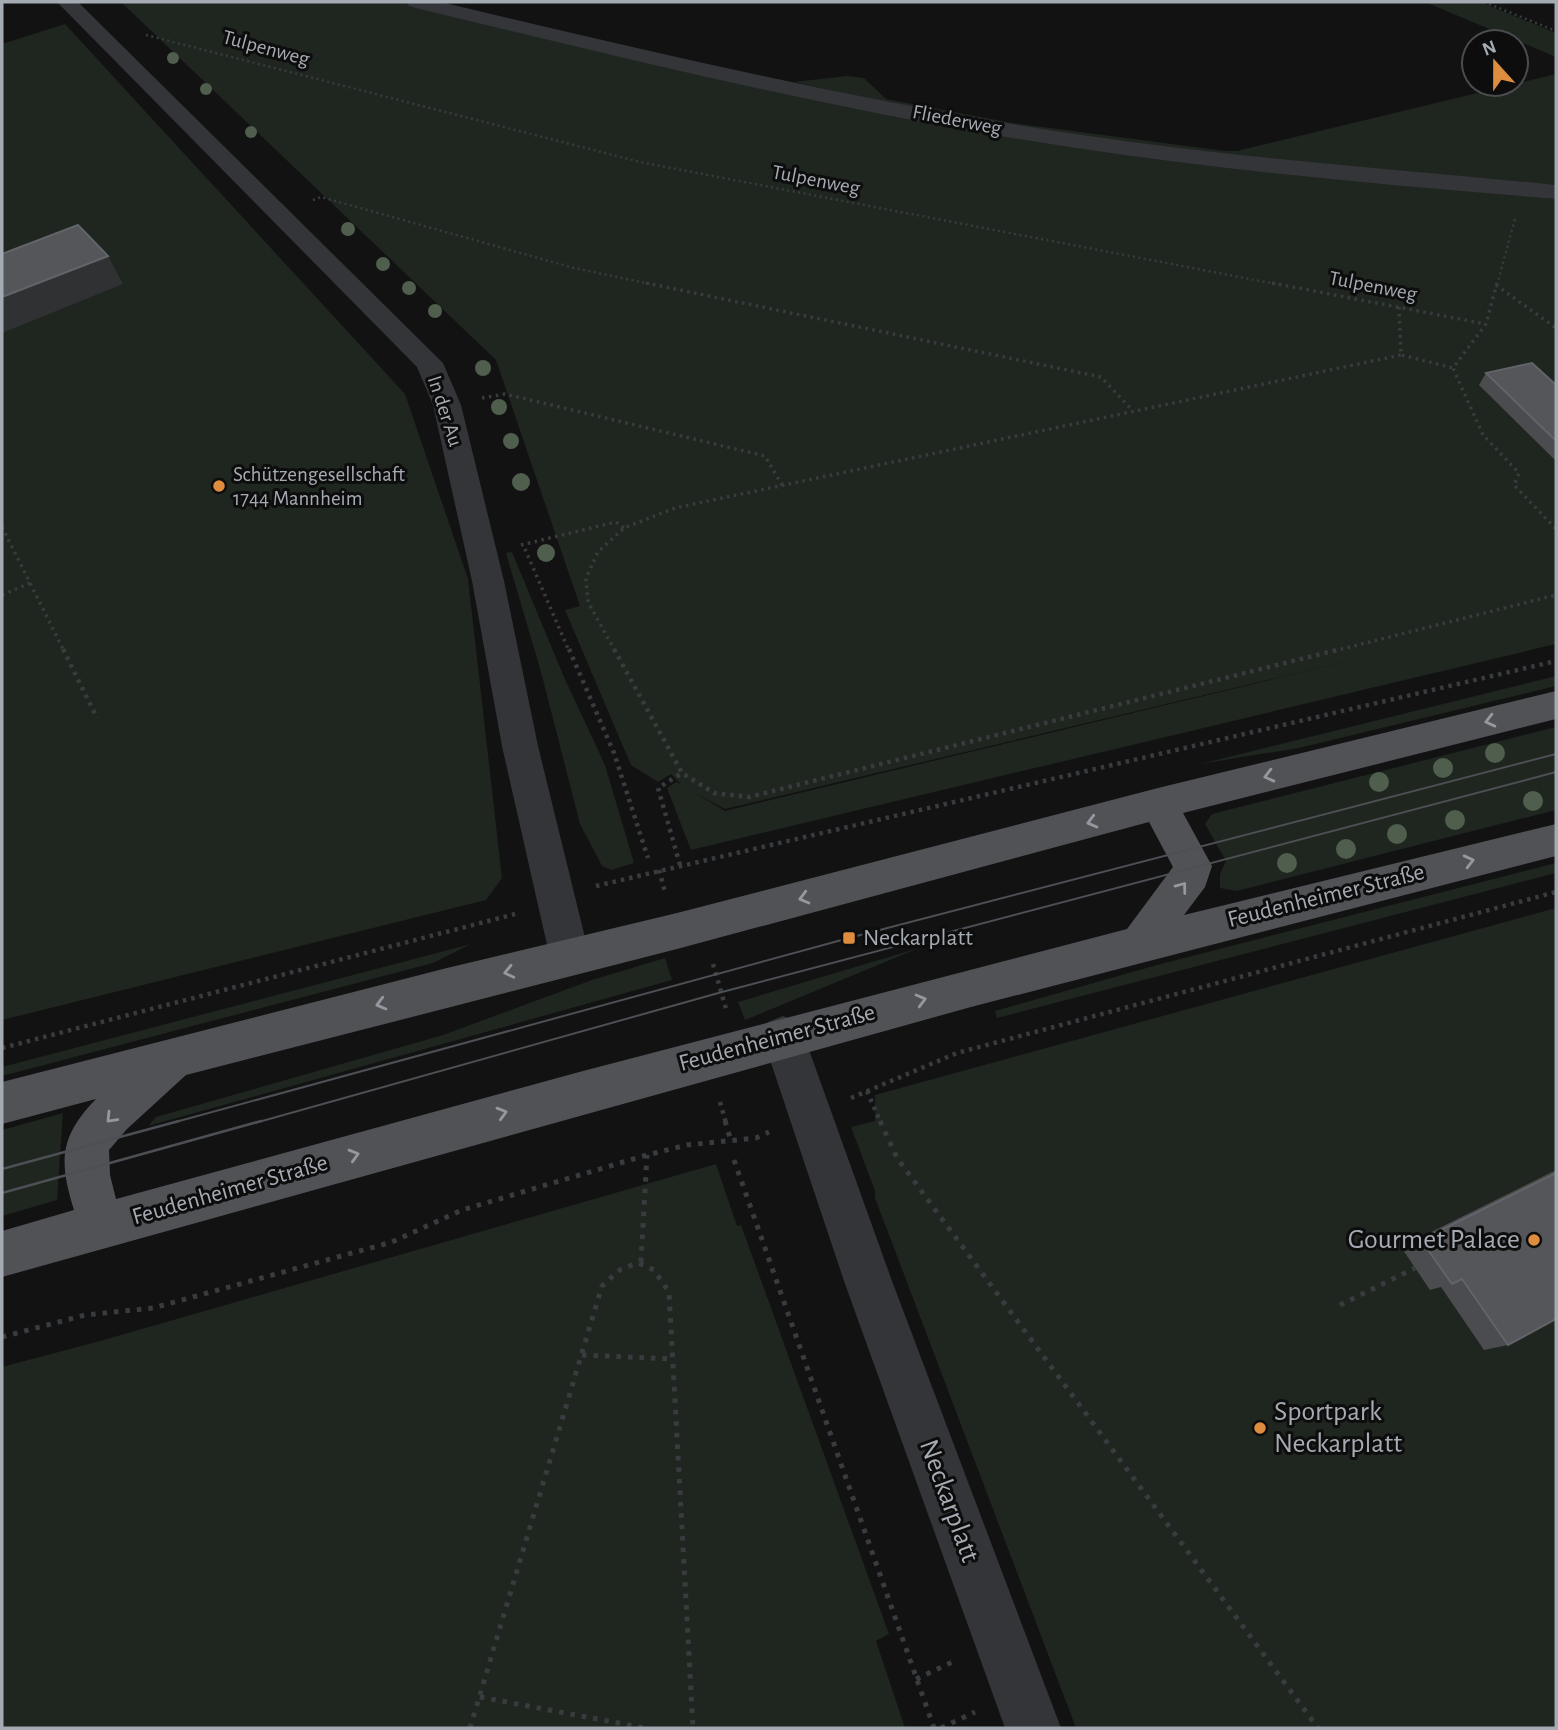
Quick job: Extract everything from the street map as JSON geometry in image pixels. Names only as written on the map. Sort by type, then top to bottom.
[{"type":"main road","points":[[2,1103],[1158,804],[1556,705]]},
{"type":"main road","points":[[1141,942],[1191,875],[1193,866],[1158,804]]},
{"type":"main road","name":"Feudenheimer Straße","points":[[2,1254],[783,1036],[1141,942],[1556,839]]},
{"type":"main road","points":[[102,1226],[87,1169],[88,1146],[96,1132],[129,1099],[180,1056]]},
{"type":"street","name":"In der Au","points":[[67,2],[429,363],[447,405],[482,554],[520,746],[570,958]]},
{"type":"street","name":"Fliederweg","points":[[416,2],[816,93],[1008,130],[1175,154],[1556,192]]},
{"type":"street","name":"Neckarplatt","points":[[783,1036],[868,1281],[1034,1728]]},
{"type":"path","points":[[1485,2],[1556,31]]},
{"type":"path","name":"Tulpenweg","points":[[149,34],[640,162],[1486,324]]},
{"type":"path","points":[[1453,368],[1486,324],[1519,205],[1513,188]]},
{"type":"path","points":[[321,197],[574,268],[1101,377],[1133,412]]},
{"type":"path","points":[[1496,285],[1556,328]]},
{"type":"path","points":[[1399,307],[1401,355]]},
{"type":"path","points":[[1453,368],[1401,355],[675,508],[624,528],[598,552],[586,578],[588,602],[682,773],[714,793],[749,797],[1556,595]]},
{"type":"path","points":[[1453,368],[1483,435],[1518,473],[1514,485],[1556,529]]},
{"type":"path","points":[[505,394],[765,456],[782,485]]},
{"type":"path","points":[[482,554],[616,522],[624,528]]},
{"type":"path","points":[[2,527],[97,718]]},
{"type":"path","points":[[523,544],[614,754],[648,858]]},
{"type":"path","points":[[2,595],[30,583]]},
{"type":"path","points":[[2,1048],[504,918],[598,886],[680,865],[1267,731],[1556,661]]},
{"type":"path","points":[[680,865],[658,789],[682,773]]},
{"type":"path","points":[[711,956],[727,1012],[717,1014]]},
{"type":"path","points":[[867,1091],[897,1158],[1318,1728]]},
{"type":"path","points":[[641,1262],[646,1155]]},
{"type":"path","points":[[734,1160],[934,1728]]},
{"type":"path","points":[[470,1728],[602,1286],[620,1267],[641,1262],[660,1272],[669,1292],[693,1728]]},
{"type":"path","points":[[1340,1305],[1415,1268]]},
{"type":"path","points":[[582,1355],[673,1359]]},
{"type":"path","points":[[480,1697],[645,1728]]},
{"type":"shaded area","points":[[121,2],[398,2],[775,90],[1330,178],[1556,199],[1556,644],[691,850],[667,788],[676,782],[681,784],[671,774],[658,782],[631,765],[565,610],[580,606],[496,360]],"holes":[[[1390,651],[725,811],[697,794],[725,809]]]},
{"type":"shaded area","points":[[1425,2],[1480,2],[1556,33],[1556,57],[1530,46],[1530,28],[1487,28]]},
{"type":"shaded area","name":"Schützengesellschaft 1744 Mannheim","points":[[65,24],[405,394],[468,579],[502,878],[486,900],[2,1020],[2,44]]},
{"type":"shaded area","points":[[1556,74],[1556,185],[1173,148],[983,121],[794,82],[847,76],[864,78],[886,99],[1012,123],[1237,151],[1460,97],[1530,98],[1530,80]]},
{"type":"shaded area","points":[[512,552],[564,677],[605,765],[634,863],[611,870],[602,866],[580,824],[541,672],[506,553]]},
{"type":"shaded area","points":[[1556,676],[1556,686],[1299,748],[1200,764]]},
{"type":"shaded area","points":[[1556,727],[1556,810],[1237,891],[1220,888],[1220,874],[1226,861],[1205,824],[1212,814]]},
{"type":"shaded area","points":[[1556,863],[1556,873],[997,1018],[995,1011],[1157,965]]},
{"type":"shaded area","name":"Sportpark Neckarplatt","points":[[1556,908],[1556,1728],[1076,1728],[875,1198],[875,1191],[851,1127],[875,1121],[875,1095]]},
{"type":"shaded area","points":[[471,944],[433,963],[2,1076],[2,1067]]},
{"type":"shaded area","points":[[919,948],[745,1020],[738,1002]]},
{"type":"shaded area","points":[[665,958],[672,980],[148,1126],[156,1117],[443,1035],[592,980]]},
{"type":"shaded area","points":[[63,1113],[57,1200],[2,1216],[2,1130]]},
{"type":"shaded area","points":[[716,1164],[737,1226],[741,1225],[889,1634],[876,1641],[905,1728],[2,1728],[2,1367]]},
{"type":"building","points":[[78,225],[108,256],[2,297],[2,254]]},
{"type":"building","points":[[1532,363],[1556,385],[1556,441],[1486,373]]},
{"type":"building","points":[[1556,1173],[1556,1319],[1508,1345],[1462,1279],[1452,1284],[1421,1240]]},
{"type":"tram line","points":[[172,1123],[849,938],[1556,754]]},
{"type":"tram line","points":[[255,1123],[722,992],[1556,772]]},
{"type":"tram line","points":[[2,1169],[179,1121]]},
{"type":"tram line","points":[[2,1193],[261,1121]]},
{"type":"place","name":"Schützengesellschaft 1744 Mannheim","points":[[219,486]]},
{"type":"place","name":"Neckarplatt","points":[[849,938]]},
{"type":"place","name":"Gourmet Palace","points":[[1534,1240]]},
{"type":"place","name":"Sportpark Neckarplatt","points":[[1260,1428]]}]
